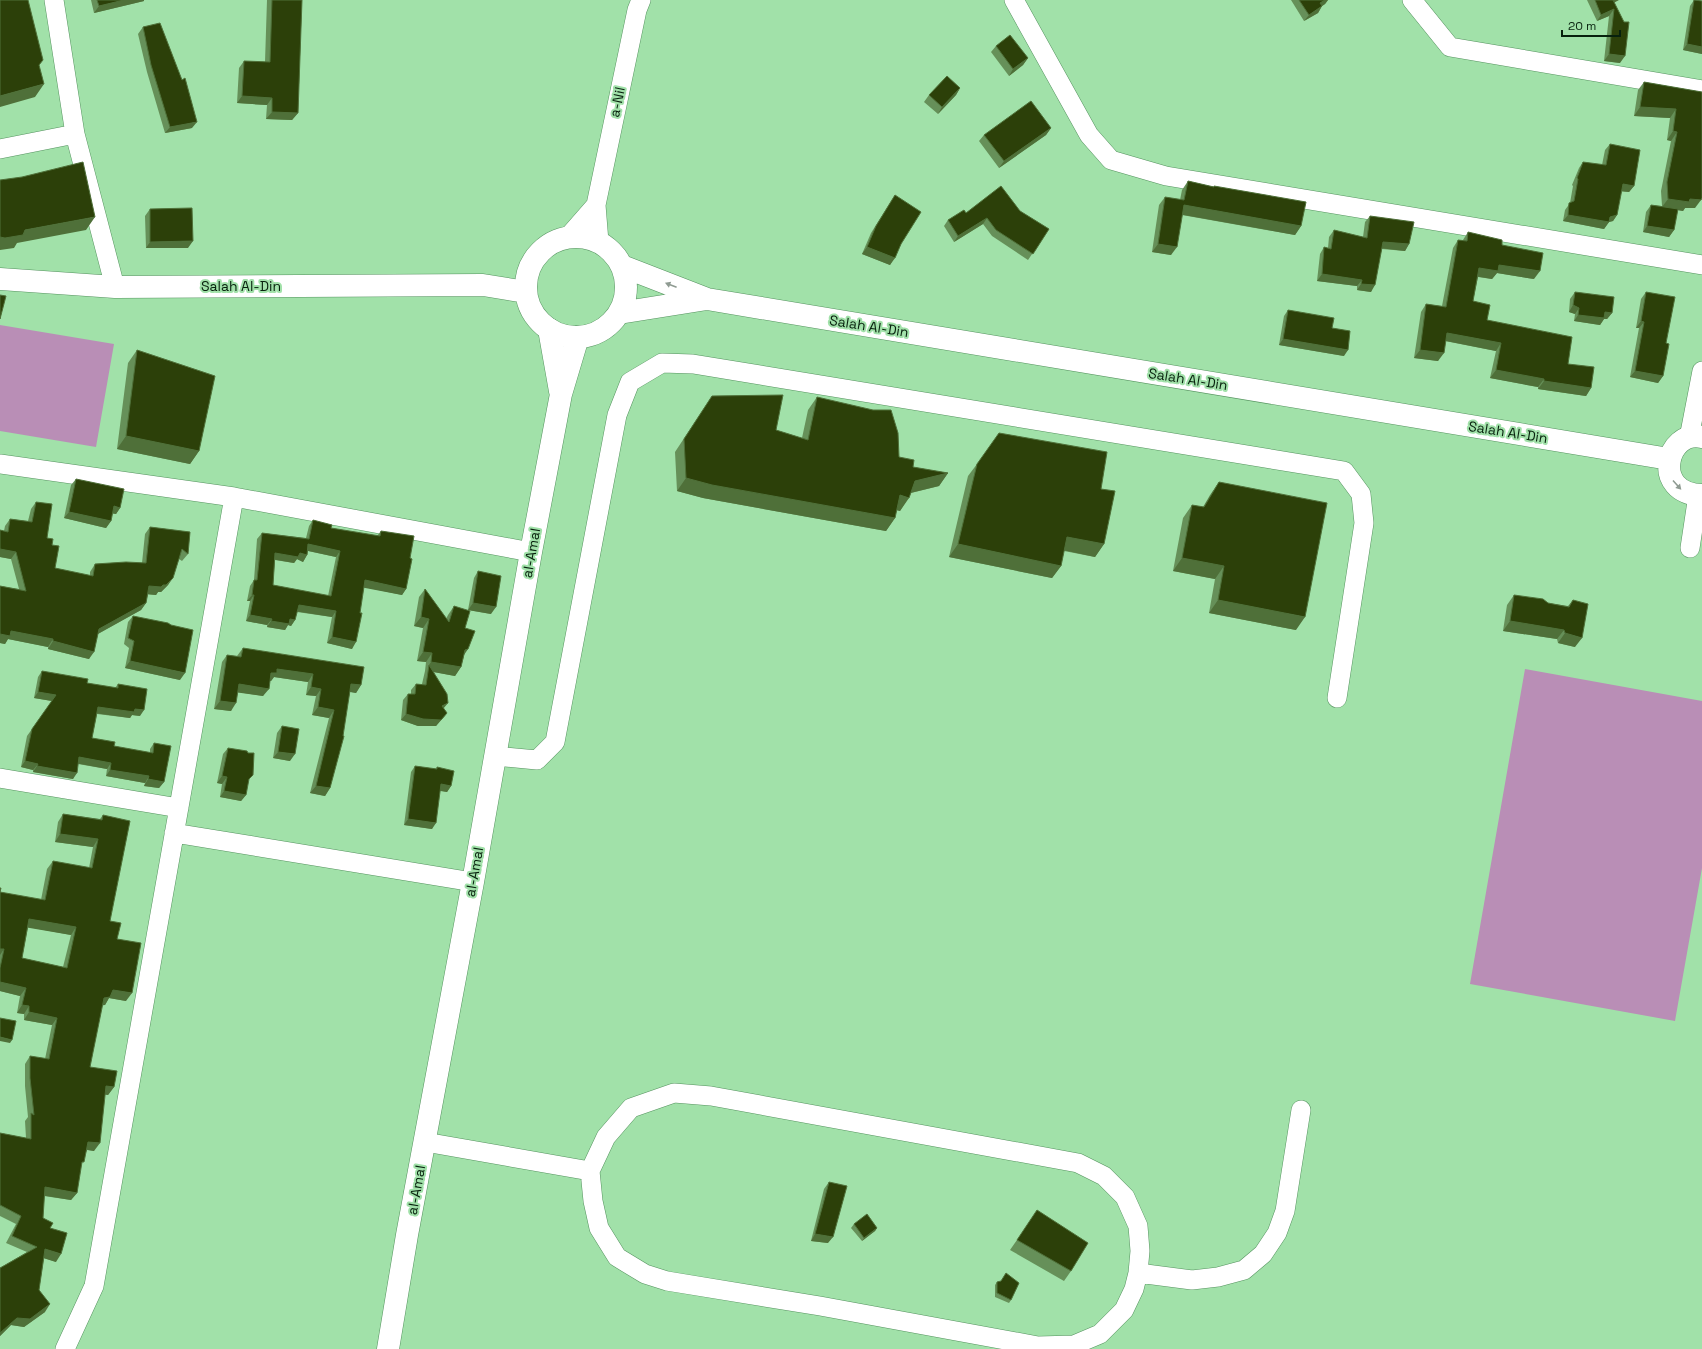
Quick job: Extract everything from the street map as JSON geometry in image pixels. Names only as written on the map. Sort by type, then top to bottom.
[{"type":"main road","points":[[568,237],[584,237],[599,242],[613,252],[622,266],[627,282],[625,298],[619,313],[608,326],[594,334],[578,337],[563,336],[549,330],[538,320],[530,307],[526,292],[526,277],[532,263],[541,251],[553,242],[568,237]]},
{"type":"main road","name":"Salah Al-Din","points":[[483,285],[532,263]]},
{"type":"main road","name":"Salah Al-Din","points":[[622,266],[708,299],[1669,459]]},
{"type":"main road","name":"Salah Al-Din","points":[[0,279],[115,286],[483,285],[526,292]]},
{"type":"main road","name":"Salah Al-Din","points":[[619,313],[708,299]]},
{"type":"main road","name":"al-Amal","points":[[549,330],[561,394]]},
{"type":"main road","name":"al-Amal","points":[[388,1349],[531,552],[561,394],[578,337]]},
{"type":"main road","points":[[1695,437],[1680,443],[1673,450],[1669,459],[1670,473],[1676,486],[1684,492],[1700,495]]},
{"type":"street","points":[[54,0],[75,134],[115,286]]},
{"type":"street","points":[[1014,0],[1088,135],[1111,160],[1166,176],[1702,265]]},
{"type":"street","points":[[1412,0],[1450,47],[1702,90]]},
{"type":"street","name":"a-Nil","points":[[599,242],[596,205],[638,3]]},
{"type":"street","points":[[0,149],[75,134]]},
{"type":"street","name":"a-Nil","points":[[568,237],[596,205]]},
{"type":"street","points":[[495,756],[537,760],[555,742],[617,415],[630,382],[662,363],[694,364],[1344,471],[1361,494],[1364,523],[1337,698]]},
{"type":"street","points":[[1695,437],[1702,371]]},
{"type":"street","points":[[0,464],[234,496],[531,552]]},
{"type":"street","points":[[1690,548],[1700,495]]},
{"type":"street","points":[[65,1349],[94,1286],[234,496]]},
{"type":"street","points":[[0,778],[179,808]]},
{"type":"street","points":[[174,833],[473,882]]},
{"type":"street","points":[[674,1092],[711,1096],[1078,1163],[1104,1176],[1125,1197],[1138,1226],[1140,1251],[1138,1273],[1134,1288],[1124,1310],[1100,1334],[1074,1345],[1038,1346],[820,1306],[667,1281],[645,1274],[617,1256],[599,1228],[593,1201],[590,1171],[606,1137],[631,1108],[674,1092]]},
{"type":"street","points":[[1138,1273],[1192,1280],[1218,1277],[1244,1270],[1263,1254],[1277,1232],[1285,1211],[1301,1110]]},
{"type":"street","points":[[425,1142],[590,1171]]},
{"type":"shaded area","points":[[0,325],[114,344],[96,447],[0,431]]},
{"type":"shaded area","points":[[1525,669],[1702,701],[1702,868],[1675,1021],[1470,984]]},
{"type":"building","points":[[0,0],[28,0],[43,60],[39,65],[44,84],[0,96]]},
{"type":"building","points":[[97,0],[124,0],[99,6]]},
{"type":"building","points":[[272,0],[302,0],[298,113],[272,112],[272,98],[242,96],[244,61],[270,62]]},
{"type":"building","points":[[1299,0],[1325,0],[1320,3],[1322,6],[1309,15]]},
{"type":"building","points":[[1595,0],[1613,0],[1624,22],[1629,22],[1625,56],[1609,54],[1614,9],[1601,15]]},
{"type":"building","points":[[1694,0],[1702,1],[1702,47],[1687,44]]},
{"type":"building","points":[[160,23],[182,80],[185,78],[197,122],[170,127],[151,65],[143,27]]},
{"type":"building","points":[[1010,35],[1028,58],[1013,69],[996,46]]},
{"type":"building","points":[[947,76],[960,88],[942,107],[929,95]]},
{"type":"building","points":[[1644,82],[1702,92],[1701,200],[1690,199],[1689,202],[1668,199],[1667,182],[1677,132],[1673,131],[1676,109],[1640,107]]},
{"type":"building","points":[[1031,101],[1051,128],[1004,161],[984,135]]},
{"type":"building","points":[[1610,144],[1640,150],[1634,186],[1623,184],[1617,215],[1610,217],[1609,222],[1568,215],[1569,203],[1574,201],[1577,178],[1583,162],[1606,165]]},
{"type":"building","points":[[83,162],[95,217],[25,230],[23,235],[5,238],[0,237],[0,180],[22,177]]},
{"type":"building","points":[[1188,181],[1214,187],[1306,202],[1301,226],[1184,205],[1177,247],[1158,244],[1165,197],[1184,200]]},
{"type":"building","points":[[1001,186],[1020,211],[1049,229],[1033,254],[996,230],[987,218],[958,236],[948,220],[964,210],[966,213]]},
{"type":"building","points":[[895,195],[921,212],[901,244],[895,258],[867,247],[876,226]]},
{"type":"building","points":[[1651,205],[1678,209],[1674,230],[1647,226]]},
{"type":"building","points":[[192,208],[193,241],[150,242],[150,209]]},
{"type":"building","points":[[1370,216],[1414,222],[1409,244],[1383,242],[1375,285],[1361,284],[1362,280],[1322,274],[1324,247],[1331,249],[1334,230],[1367,238]]},
{"type":"building","points":[[1468,232],[1502,240],[1502,245],[1543,253],[1540,271],[1499,265],[1498,271],[1479,268],[1473,301],[1490,305],[1487,320],[1572,337],[1568,364],[1594,367],[1591,388],[1544,381],[1544,379],[1496,370],[1501,343],[1447,333],[1444,353],[1420,350],[1426,304],[1446,307],[1458,240],[1467,241]]},
{"type":"building","points":[[1575,292],[1614,297],[1612,313],[1605,312],[1604,318],[1578,315],[1579,308],[1573,305]]},
{"type":"building","points":[[1646,292],[1675,297],[1666,343],[1669,344],[1663,376],[1635,371],[1644,322],[1641,321]]},
{"type":"building","points":[[0,295],[6,296],[0,319]]},
{"type":"building","points":[[1288,310],[1334,318],[1332,328],[1350,331],[1348,350],[1283,339]]},
{"type":"building","points":[[137,350],[215,376],[199,451],[126,436]]},
{"type":"building","points":[[783,395],[776,430],[808,440],[817,397],[873,410],[891,410],[898,433],[899,457],[914,460],[913,467],[948,473],[915,481],[909,498],[900,495],[895,518],[712,485],[686,478],[684,439],[712,396]]},
{"type":"building","points":[[999,433],[1107,452],[1101,489],[1115,491],[1104,544],[1067,537],[1061,566],[958,544],[977,464]]},
{"type":"building","points":[[76,479],[124,489],[120,508],[114,506],[111,521],[69,512]]},
{"type":"building","points":[[1219,482],[1327,503],[1305,617],[1218,600],[1224,566],[1182,558],[1192,505],[1204,507]]},
{"type":"building","points":[[36,502],[52,504],[47,538],[53,539],[52,545],[59,546],[55,568],[93,576],[95,564],[126,562],[146,563],[150,527],[190,532],[188,554],[182,549],[173,578],[166,585],[161,587],[149,586],[146,603],[99,629],[94,652],[53,641],[53,639],[11,631],[10,636],[0,634],[0,586],[26,591],[16,552],[0,549],[0,530],[8,532],[10,519],[32,522]]},
{"type":"building","points":[[313,520],[332,525],[331,528],[380,536],[381,531],[414,536],[410,558],[412,559],[406,589],[365,580],[360,613],[362,613],[356,642],[332,637],[336,611],[299,605],[295,620],[290,619],[289,624],[250,615],[254,595],[252,595],[254,580],[257,580],[262,533],[309,539]],"holes":[[[308,544],[340,551],[331,596],[273,585],[275,553],[298,557],[300,553],[307,555]]]},
{"type":"building","points":[[478,571],[501,576],[496,607],[473,603]]},
{"type":"building","points":[[425,589],[449,622],[454,606],[470,611],[465,628],[475,631],[468,649],[465,650],[461,667],[431,662],[432,653],[423,652],[429,619],[421,617]]},
{"type":"building","points":[[1514,595],[1543,599],[1548,603],[1569,607],[1573,600],[1588,604],[1582,638],[1565,633],[1564,630],[1510,621]]},
{"type":"building","points":[[133,616],[193,630],[185,673],[130,661],[134,641],[128,638]]},
{"type":"building","points":[[243,648],[364,667],[361,685],[351,684],[344,736],[330,788],[316,786],[334,710],[318,707],[321,689],[311,687],[313,674],[277,669],[277,673],[271,673],[269,689],[239,684],[236,703],[220,701],[227,655],[241,657]]},
{"type":"building","points":[[429,665],[447,694],[448,703],[442,706],[447,713],[441,720],[423,719],[406,714],[408,694],[415,694],[416,684],[426,685]]},
{"type":"building","points":[[42,671],[88,679],[87,683],[118,688],[118,684],[147,689],[144,710],[135,709],[134,712],[98,707],[92,738],[115,742],[114,746],[153,753],[154,743],[171,746],[164,782],[148,779],[149,776],[110,770],[111,763],[79,757],[77,773],[37,766],[38,764],[25,761],[32,729],[56,695],[38,692]]},
{"type":"building","points":[[282,726],[299,729],[295,754],[278,752]]},
{"type":"building","points":[[228,748],[254,753],[253,775],[249,779],[246,795],[224,791],[227,777],[222,776]]},
{"type":"building","points":[[415,766],[437,769],[437,767],[454,771],[451,786],[441,784],[436,823],[408,819]]},
{"type":"building","points":[[63,814],[102,820],[103,815],[130,821],[110,921],[121,923],[117,939],[141,943],[132,993],[113,990],[110,997],[104,998],[90,1067],[117,1071],[114,1087],[106,1086],[100,1143],[88,1142],[84,1162],[82,1162],[77,1193],[45,1187],[43,1218],[53,1223],[50,1228],[67,1233],[61,1254],[45,1249],[39,1290],[50,1304],[30,1319],[17,1318],[0,1333],[0,1268],[37,1247],[12,1236],[21,1216],[0,1205],[0,1133],[31,1139],[31,1113],[34,1115],[30,1078],[30,1056],[49,1059],[57,1018],[29,1012],[29,1006],[22,1005],[26,988],[0,982],[0,968],[4,949],[0,949],[0,892],[45,900],[53,861],[92,868],[98,839],[60,834]],"holes":[[[29,919],[76,927],[67,968],[22,958]]]},
{"type":"building","points":[[0,1018],[16,1021],[12,1040],[0,1037]]},
{"type":"building","points":[[829,1182],[847,1186],[833,1237],[815,1234]]},
{"type":"building","points":[[1037,1210],[1088,1243],[1071,1271],[1017,1240]]},
{"type":"building","points":[[867,1214],[877,1228],[864,1238],[854,1224]]},
{"type":"building","points":[[1006,1273],[1019,1283],[1011,1300],[997,1293],[997,1282],[1001,1281]]}]
